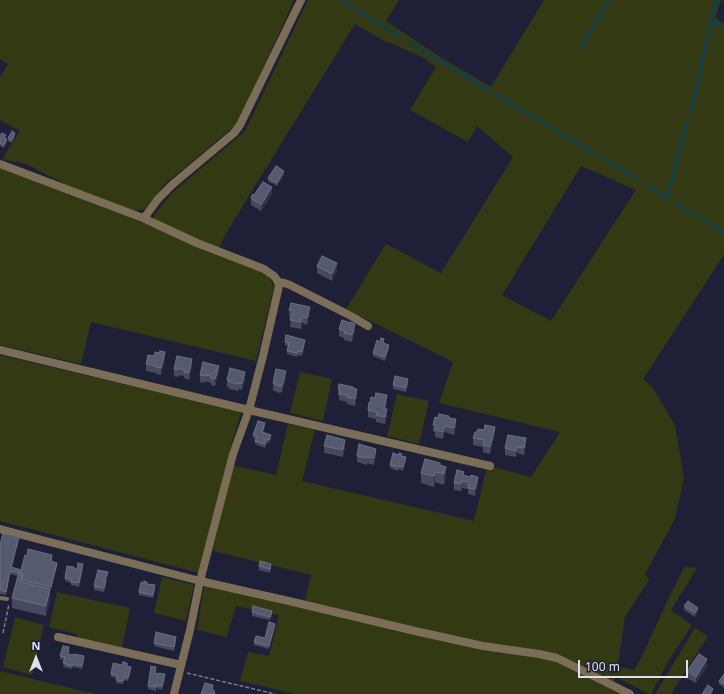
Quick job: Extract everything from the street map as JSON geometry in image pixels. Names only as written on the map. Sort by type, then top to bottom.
[{"type":"street","points":[[143,218],[158,199],[173,184],[234,132],[240,125],[301,0]]},
{"type":"street","points":[[0,164],[143,218],[197,243],[264,270],[274,276],[278,282],[279,286],[276,300],[249,410],[233,454],[200,581],[190,630],[174,694]]},
{"type":"street","points":[[278,282],[290,285],[368,326]]},
{"type":"street","points":[[0,350],[490,466]]},
{"type":"street","points":[[0,529],[200,581],[415,631],[483,646],[557,658],[630,694]]},
{"type":"street","points":[[58,637],[180,668]]},
{"type":"lane","points":[[0,598],[7,599]]},
{"type":"path","points":[[3,633],[10,600],[7,599]]},
{"type":"path","points":[[180,668],[275,694]]},
{"type":"green space","points":[[0,0],[294,0],[237,124],[165,184],[145,209],[135,211],[92,196],[26,164],[2,159],[20,131],[0,120],[0,78],[8,64],[0,59]]},
{"type":"green space","points":[[308,0],[399,0],[386,21],[442,58],[491,87],[544,0],[721,0],[715,17],[724,24],[724,255],[643,379],[653,388],[675,425],[684,478],[675,519],[645,574],[649,580],[625,617],[618,664],[620,667],[634,670],[685,566],[697,568],[671,610],[692,625],[670,658],[651,694],[616,677],[611,689],[622,694],[296,694],[240,681],[248,652],[269,656],[279,615],[236,606],[227,637],[197,630],[204,586],[301,608],[428,633],[305,601],[311,575],[213,551],[232,465],[276,475],[288,424],[315,430],[302,481],[474,521],[486,471],[493,467],[531,477],[560,432],[439,403],[453,362],[346,309],[386,244],[441,273],[513,157],[477,126],[468,142],[410,110],[436,67],[422,57],[381,39],[355,24],[234,220],[218,249],[155,222],[154,215],[173,192],[245,131]],"holes":[[[581,166],[636,190],[551,321],[502,295]]]},
{"type":"green space","points":[[0,167],[131,218],[267,274],[274,287],[256,361],[91,322],[81,364],[0,345]]},
{"type":"green space","points":[[0,355],[241,412],[227,460],[199,573],[0,521]]},
{"type":"green space","points":[[300,372],[332,379],[323,421],[290,413]]},
{"type":"green space","points":[[397,394],[429,401],[419,444],[387,436]]},
{"type":"green space","points":[[162,577],[194,585],[186,621],[154,613]]},
{"type":"green space","points":[[57,592],[130,608],[122,648],[78,638],[76,634],[49,627]]},
{"type":"green space","points":[[15,617],[44,625],[32,675],[3,667]]},
{"type":"green space","points":[[695,628],[708,636],[671,694],[655,694]]},
{"type":"green space","points":[[0,671],[83,691],[97,694],[0,694]]},
{"type":"building","points":[[12,131],[15,133],[12,140],[8,138]]},
{"type":"building","points":[[2,133],[6,135],[4,138],[7,139],[4,145],[0,143],[0,136]]},
{"type":"building","points":[[276,166],[284,171],[277,183],[268,178]]},
{"type":"building","points":[[263,182],[272,187],[261,205],[251,198]]},
{"type":"building","points":[[322,256],[337,263],[332,274],[317,266]]},
{"type":"building","points":[[291,303],[310,307],[307,318],[302,317],[301,322],[290,320],[294,311],[289,310]]},
{"type":"building","points":[[342,320],[355,324],[352,335],[344,333],[345,331],[339,329]]},
{"type":"building","points":[[286,335],[305,340],[302,352],[298,351],[297,353],[287,351],[289,343],[285,342]]},
{"type":"building","points":[[381,338],[384,339],[383,343],[389,345],[385,357],[373,353],[377,340],[380,342]]},
{"type":"building","points":[[160,351],[165,352],[161,368],[146,364],[148,355],[154,356],[155,352],[159,353]]},
{"type":"building","points":[[177,356],[192,359],[189,373],[184,372],[185,370],[179,368],[178,370],[174,369]]},
{"type":"building","points":[[203,362],[219,366],[215,379],[211,378],[211,376],[200,375]]},
{"type":"building","points":[[230,368],[245,372],[242,384],[229,382],[230,381],[227,380]]},
{"type":"building","points":[[276,369],[286,371],[282,386],[278,386],[273,383]]},
{"type":"building","points":[[395,376],[408,379],[406,388],[393,385]]},
{"type":"building","points":[[339,384],[357,389],[355,399],[347,397],[347,395],[339,394]]},
{"type":"building","points":[[376,393],[387,395],[384,409],[387,409],[385,417],[376,415],[377,412],[368,410],[371,397],[375,398]]},
{"type":"building","points":[[439,414],[456,419],[454,428],[445,426],[443,432],[435,430],[436,425],[433,425],[435,417],[438,418]]},
{"type":"building","points":[[258,421],[265,423],[262,432],[271,435],[265,444],[255,441],[257,436],[253,435]]},
{"type":"building","points":[[485,425],[495,427],[490,447],[483,445],[484,440],[473,438],[478,429],[484,430]]},
{"type":"building","points":[[327,435],[345,440],[343,450],[324,446]]},
{"type":"building","points":[[508,435],[526,438],[524,448],[517,447],[516,451],[505,448]]},
{"type":"building","points":[[359,444],[376,449],[374,458],[357,456]]},
{"type":"building","points":[[393,453],[398,455],[399,453],[402,454],[401,456],[406,457],[403,467],[390,465]]},
{"type":"building","points":[[425,459],[440,463],[440,465],[446,467],[444,474],[435,472],[434,476],[421,473]]},
{"type":"building","points":[[457,470],[464,472],[463,475],[478,477],[475,489],[468,488],[469,482],[462,481],[461,484],[454,483]]},
{"type":"building","points":[[3,533],[19,537],[11,567],[21,570],[25,555],[27,556],[28,549],[52,555],[51,561],[57,563],[51,587],[22,580],[22,573],[10,571],[6,592],[0,590],[0,546]]},
{"type":"building","points":[[260,561],[271,564],[270,569],[259,566]]},
{"type":"building","points":[[78,563],[83,564],[79,583],[71,582],[71,579],[65,578],[67,566],[77,569]]},
{"type":"building","points":[[98,570],[108,572],[104,588],[94,586]]},
{"type":"building","points":[[19,572],[22,573],[21,582],[50,589],[46,606],[12,598]]},
{"type":"building","points":[[144,581],[147,582],[147,584],[155,585],[153,595],[139,592],[141,582],[144,583]]},
{"type":"building","points":[[688,601],[698,608],[695,613],[684,606]]},
{"type":"building","points":[[253,606],[272,611],[270,617],[252,612]]},
{"type":"building","points":[[269,622],[275,624],[269,646],[254,642],[256,636],[265,638]]},
{"type":"building","points":[[156,632],[176,637],[174,647],[154,643]]},
{"type":"building","points":[[63,646],[69,647],[68,654],[84,656],[82,666],[73,664],[72,666],[63,663],[65,657],[60,656]]},
{"type":"building","points":[[699,654],[707,659],[696,677],[687,671]]},
{"type":"building","points":[[123,662],[127,663],[127,666],[131,667],[128,678],[124,677],[123,681],[116,680],[117,675],[111,674],[113,663],[122,665]]},
{"type":"building","points":[[151,666],[156,667],[155,673],[165,674],[162,686],[148,686]]},
{"type":"building","points":[[724,674],[724,684],[719,681]]},
{"type":"building","points":[[205,683],[213,685],[212,689],[214,690],[215,694],[201,694]]},
{"type":"building","points":[[708,685],[713,689],[710,694],[702,694]]},
{"type":"waterway","points":[[341,0],[401,38]]},
{"type":"waterway","points":[[581,48],[609,0]]},
{"type":"waterway","points":[[691,112],[716,0]]},
{"type":"waterway","points":[[711,21],[721,26]]},
{"type":"waterway","points":[[409,42],[489,90]]},
{"type":"waterway","points":[[495,94],[595,154]]},
{"type":"waterway","points":[[647,186],[667,198],[688,121]]},
{"type":"waterway","points":[[602,158],[639,180]]},
{"type":"waterway","points":[[675,203],[700,218]]},
{"type":"waterway","points":[[705,221],[724,232]]}]
